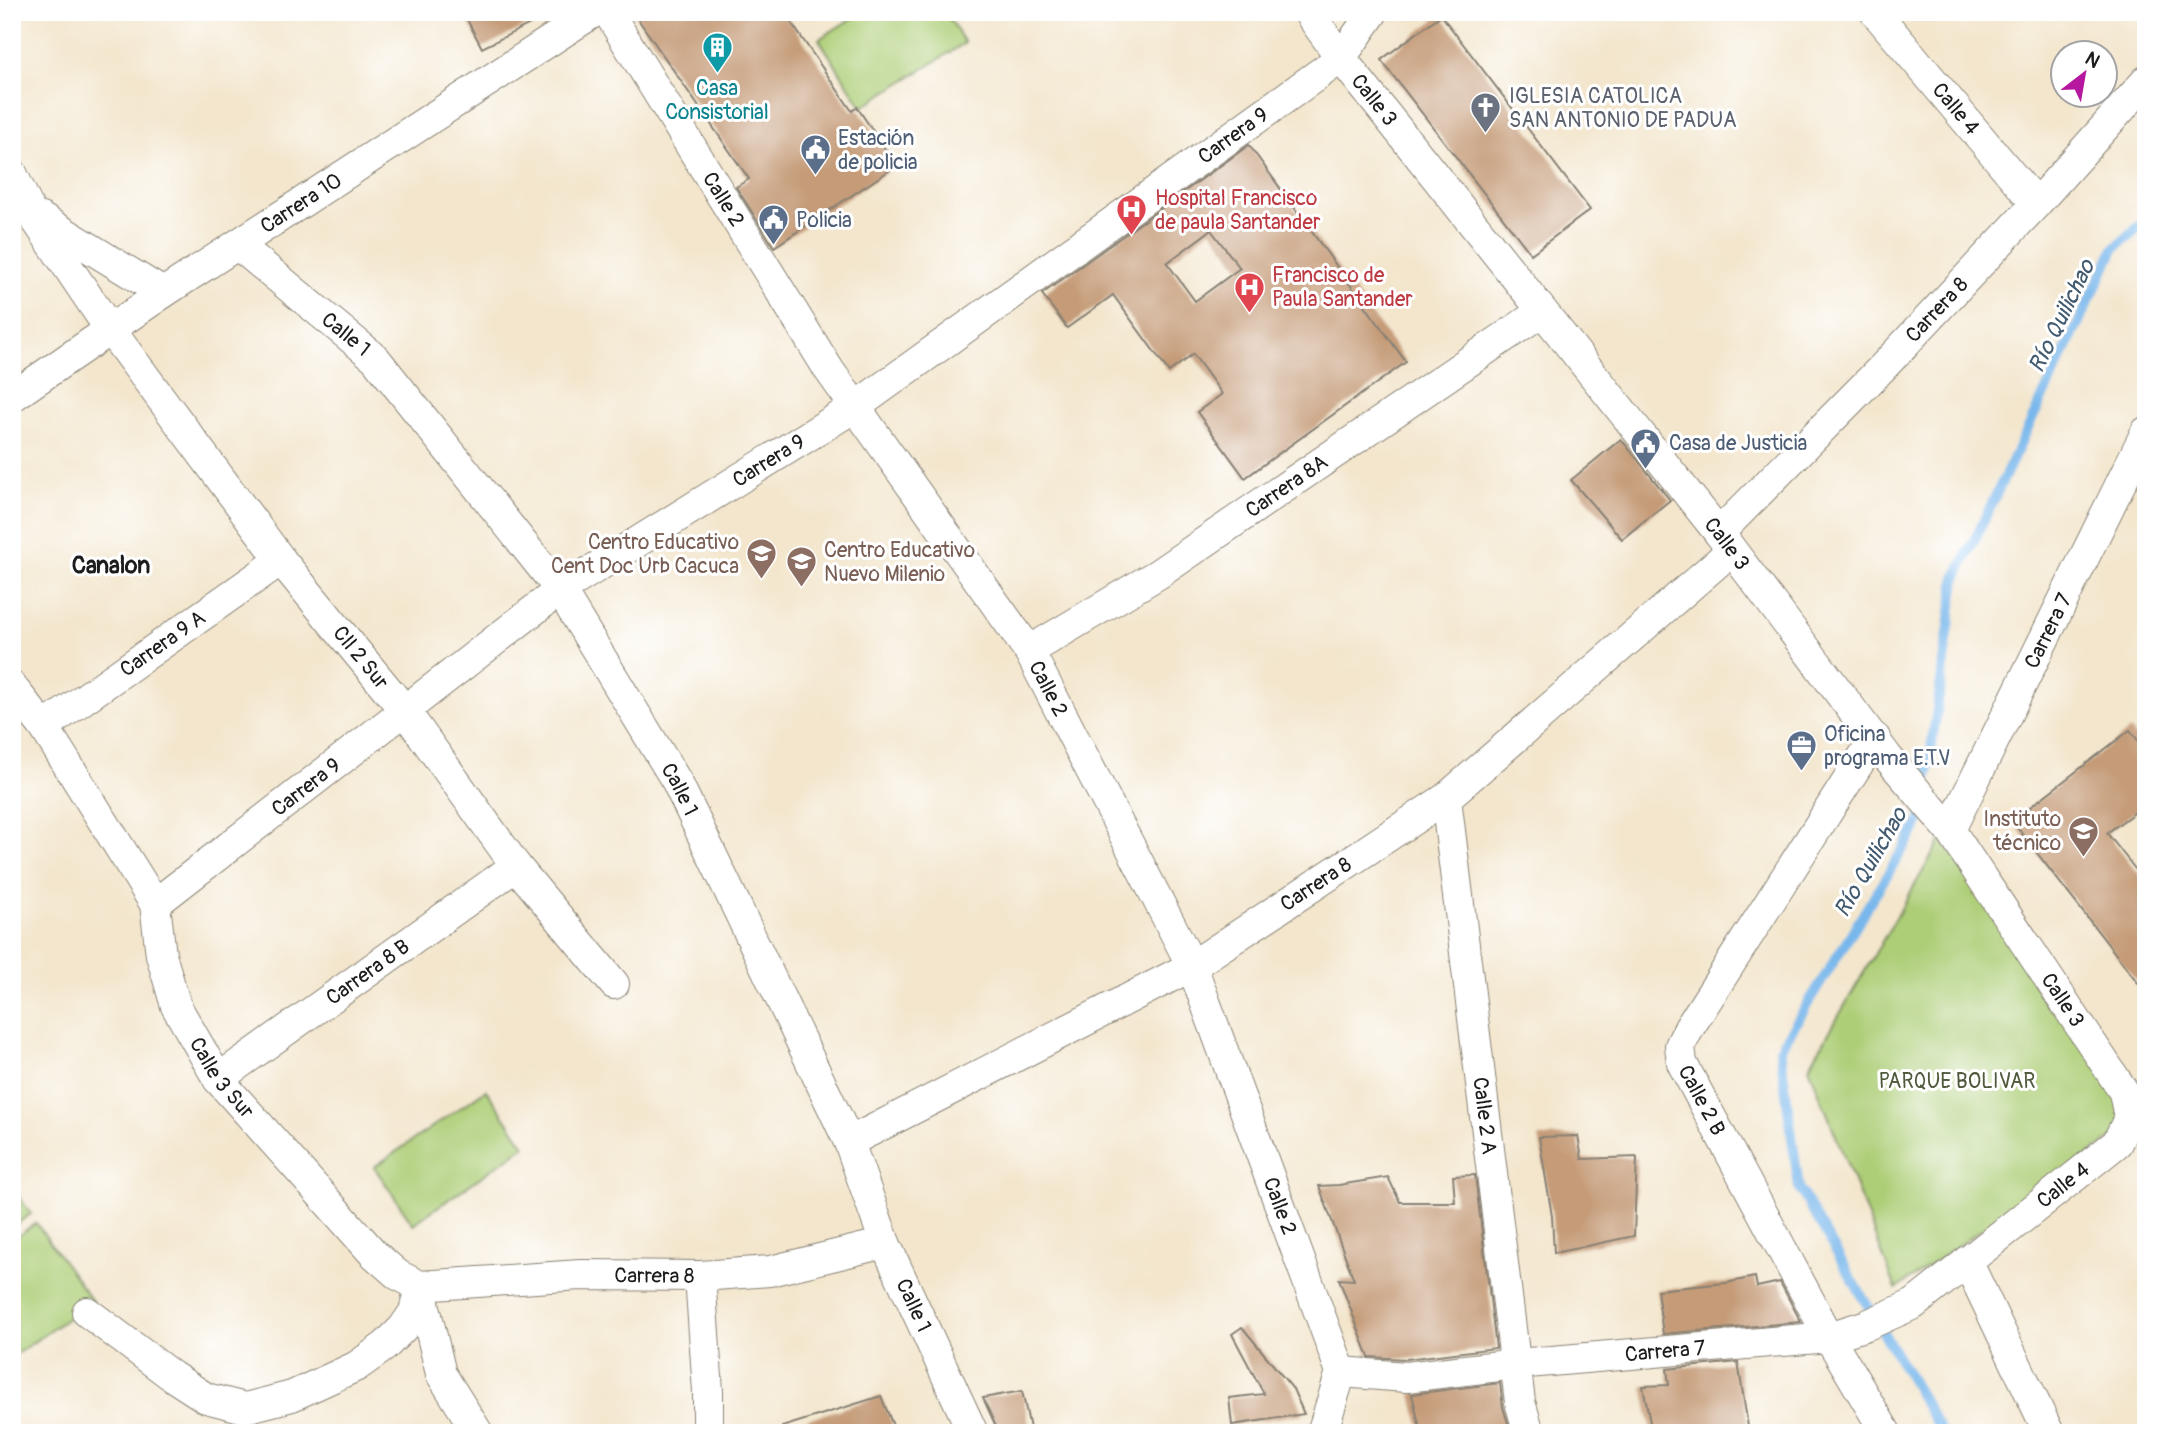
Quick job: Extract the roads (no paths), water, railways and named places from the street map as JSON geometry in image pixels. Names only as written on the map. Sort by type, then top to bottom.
[{"type":"street","name":"Carrera 10","points":[[12,397],[163,293],[594,12]]},
{"type":"street","name":"Calle 2","points":[[608,12],[829,370],[1029,651],[1192,966],[1341,1372]]},
{"type":"street","name":"Calle 3","points":[[1308,12],[1341,58],[1725,542],[1882,748],[1944,824],[2124,1092]]},
{"type":"street","name":"Carrera 9","points":[[155,904],[560,590],[856,407],[1341,58],[1373,12]]},
{"type":"street","name":"Calle 4","points":[[1875,12],[2036,204]]},
{"type":"street","name":"Carrera 8","points":[[849,1142],[1192,966],[1446,798],[1725,542],[2146,81]]},
{"type":"street","points":[[12,173],[30,211],[111,331]]},
{"type":"street","points":[[30,211],[163,293]]},
{"type":"street","name":"Calle 1","points":[[237,245],[375,358],[560,590],[677,782],[849,1142],[886,1243],[973,1433]]},
{"type":"street","name":"Carrera 8A","points":[[1029,651],[1158,574],[1541,312]]},
{"type":"street","name":"Cll 2 Sur","points":[[111,331],[281,560],[405,710],[516,866],[614,984]]},
{"type":"street","name":"Carrera 7","points":[[1944,824],[2146,432]]},
{"type":"street","name":"Carrera 9 A","points":[[44,727],[281,560]]},
{"type":"street","name":"Calle 3 Sur","points":[[12,687],[44,727],[155,904],[161,955],[176,1006],[218,1079],[374,1254],[398,1275],[420,1286]]},
{"type":"street","name":"Calle 2 B","points":[[1882,748],[1689,1028],[1681,1046],[1682,1063],[1843,1333],[1886,1433]]},
{"type":"street","name":"Calle 2 A","points":[[1446,798],[1520,1402],[1529,1433]]},
{"type":"street","name":"Carrera 8 B","points":[[218,1079],[516,866]]},
{"type":"street","name":"Calle 4","points":[[1967,1261],[2117,1143],[2129,1118],[2124,1092]]},
{"type":"street","name":"Carrera 8","points":[[420,1286],[580,1275],[700,1276],[770,1271],[886,1243]]},
{"type":"street","points":[[1967,1261],[2049,1433]]},
{"type":"street","name":"Carrera 7","points":[[1341,1372],[1406,1377],[1843,1333],[1914,1304],[1967,1261]]},
{"type":"street","points":[[700,1276],[708,1433]]},
{"type":"street","points":[[87,1312],[206,1398],[245,1408],[292,1396],[357,1366],[385,1346],[403,1328],[414,1312],[420,1286]]},
{"type":"street","points":[[420,1286],[441,1374],[478,1433]]},
{"type":"street","points":[[1322,1433],[1341,1372]]},
{"type":"waterway","name":"Río Quilichao","points":[[1925,792],[1956,578],[2114,249],[2146,220]]},
{"type":"waterway","name":"Río Quilichao","points":[[1923,806],[1921,820],[1780,1049],[1799,1188],[1942,1433]]},
{"type":"place","name":"Casa Consistorial","points":[[717,75]]},
{"type":"place","name":"IGLESIA CATOLICA SAN ANTONIO DE PADUA","points":[[1486,135]]},
{"type":"place","name":"Estación de policia","points":[[815,177]]},
{"type":"place","name":"Hospital Francisco de paula Santander","points":[[1132,237]]},
{"type":"place","name":"Policia","points":[[773,247]]},
{"type":"place","name":"Francisco de Paula Santander","points":[[1249,314]]},
{"type":"place","name":"Casa de Justicia","points":[[1646,470]]},
{"type":"place","name":"Centro Educativo Cent Doc Urb Cacuca","points":[[762,581]]},
{"type":"place","name":"Centro Educativo Nuevo Milenio","points":[[801,589]]},
{"type":"place","name":"Oficina programa E.T.V","points":[[1801,773]]},
{"type":"place","name":"Instituto técnico","points":[[2084,858]]},
{"type":"district","name":"Canalon","points":[[111,565]]},
{"type":"park label","name":"PARQUE BOLIVAR","points":[[1957,1081]]}]
